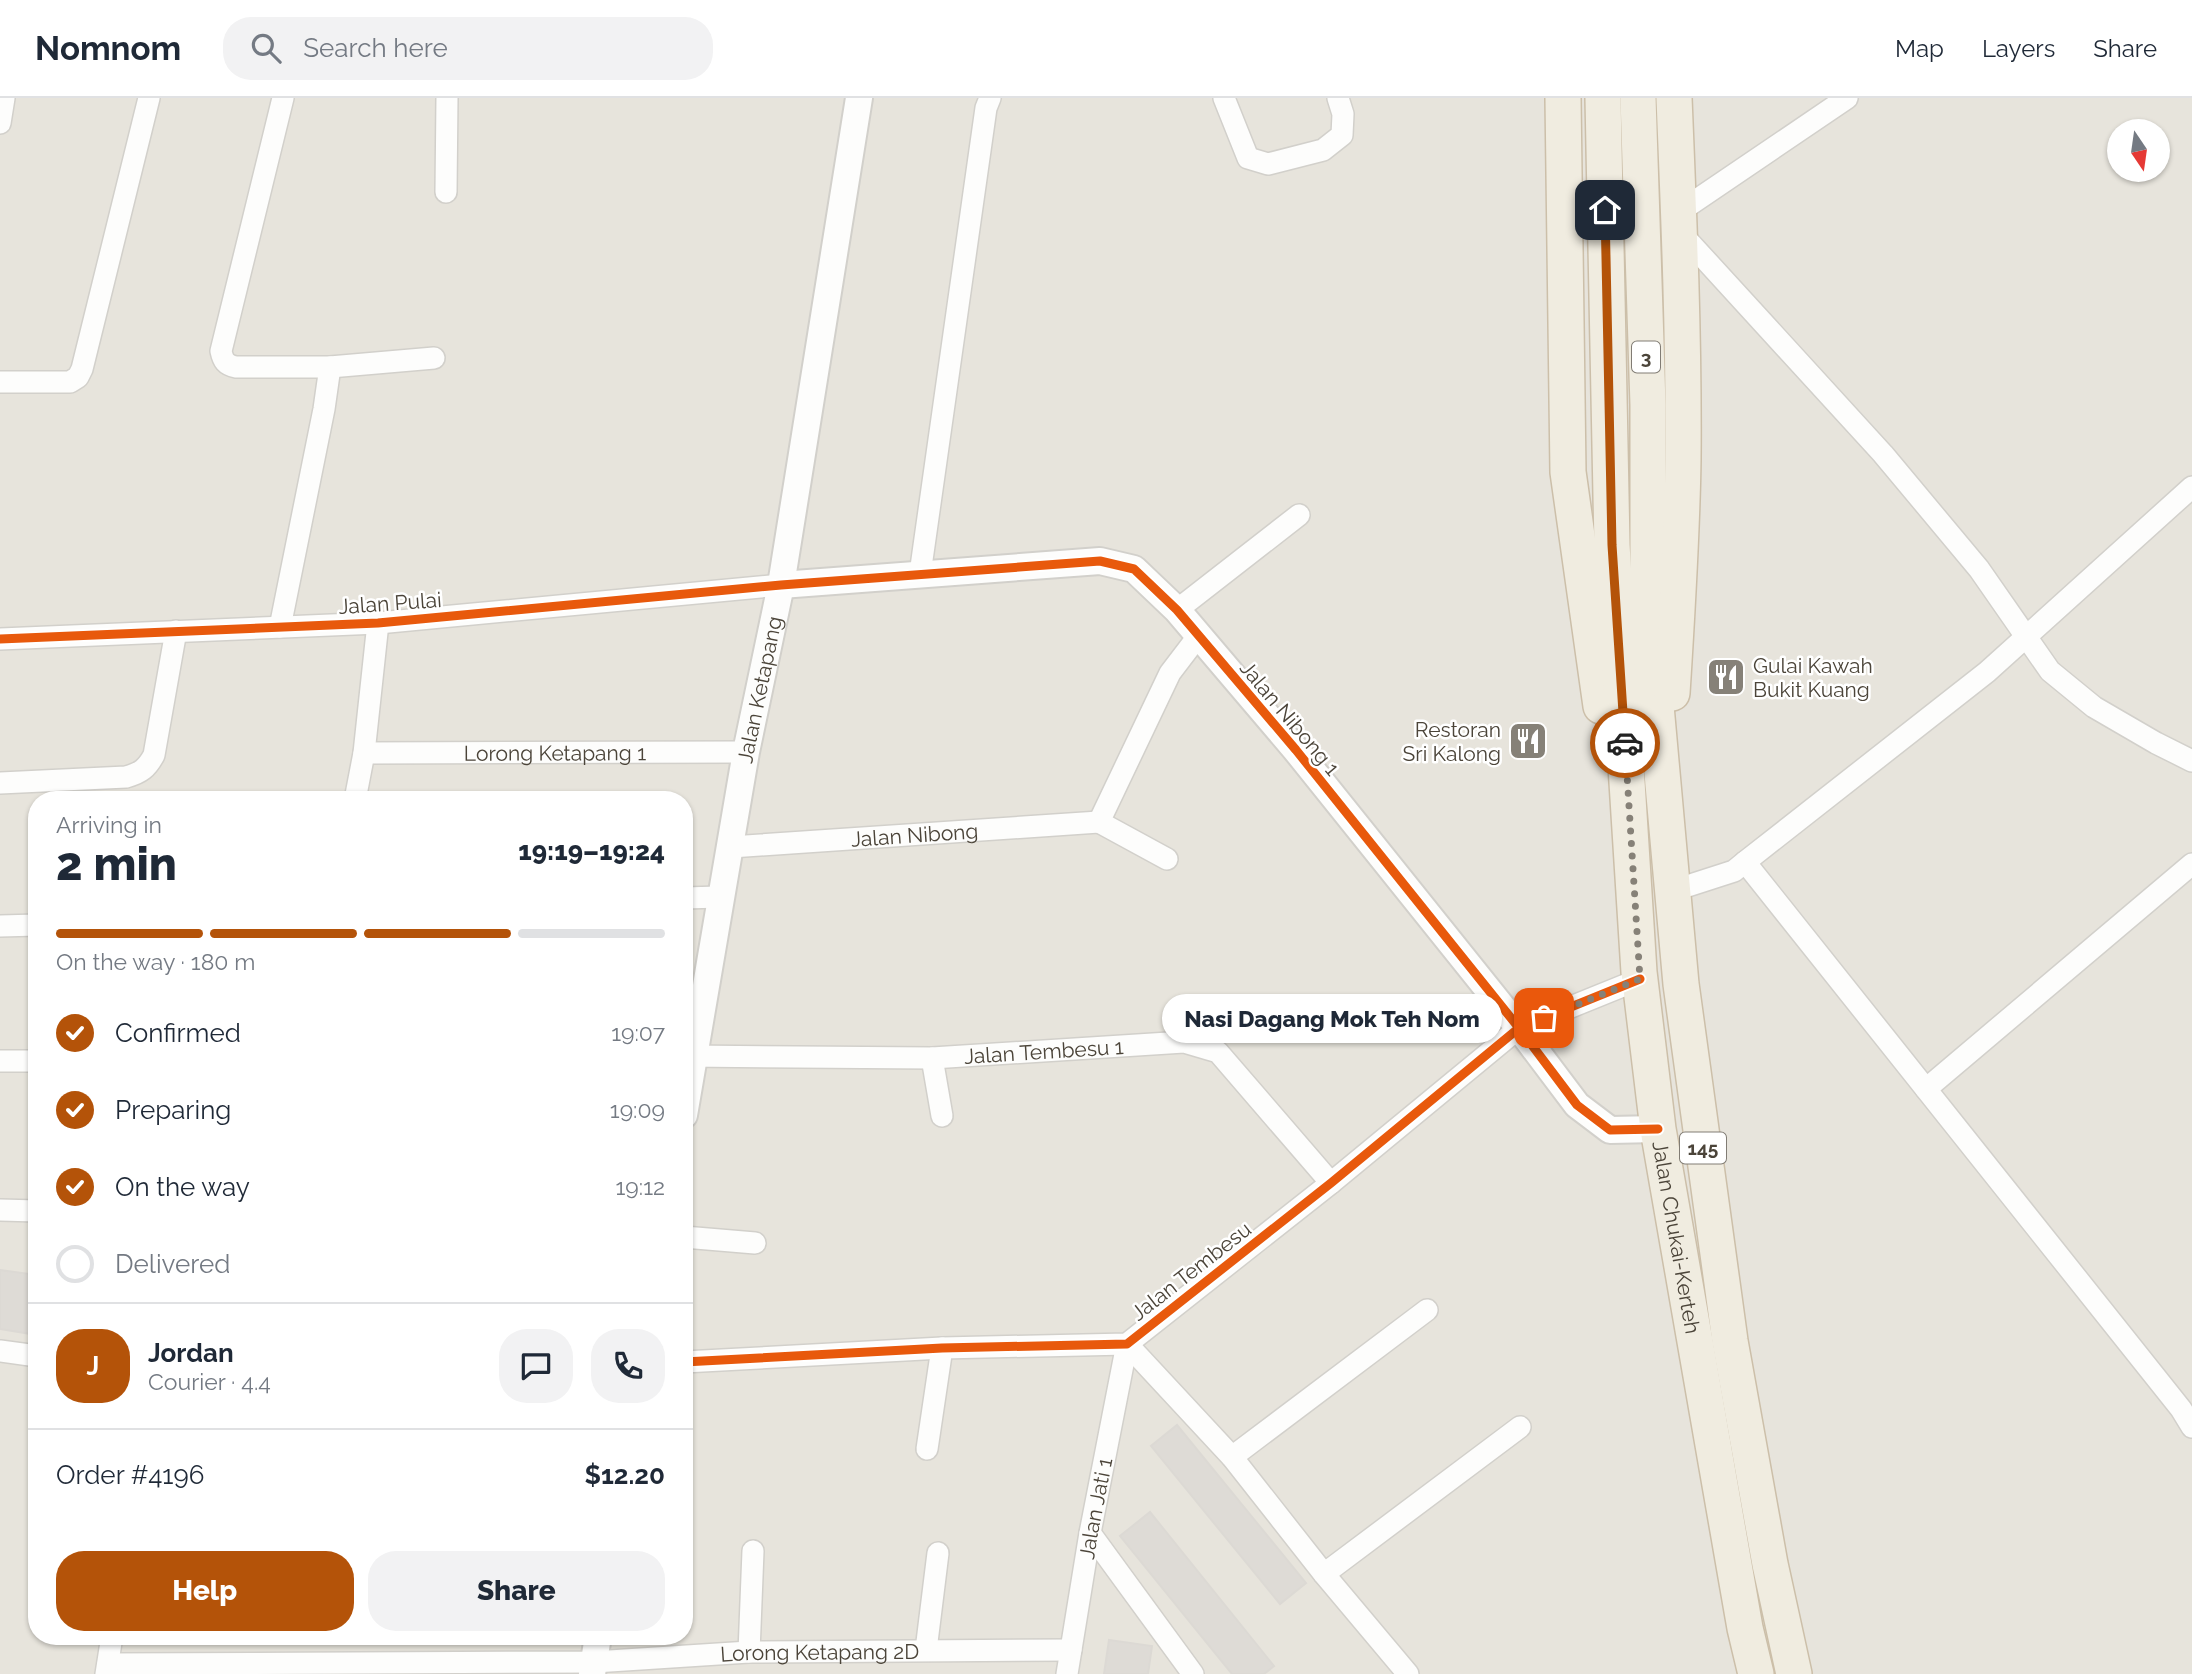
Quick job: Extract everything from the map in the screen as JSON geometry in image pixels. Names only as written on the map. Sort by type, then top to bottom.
[{"type":"highway","points":[[1563,98],[1568,472],[1639,976]]},
{"type":"highway","name":"3","points":[[1602,98],[1612,545]]},
{"type":"highway","name":"3","points":[[1638,98],[1647,405],[1648,617]]},
{"type":"highway","points":[[1664,810],[1679,587],[1683,459],[1680,222],[1674,98]]},
{"type":"highway","name":"Jalan Chukai-Kerteh","points":[[1612,545],[1639,976],[1658,1129],[1745,1628],[1756,1674]]},
{"type":"highway","name":"Jalan Chukai-Kerteh","points":[[1648,617],[1681,984],[1730,1341],[1770,1563],[1794,1674]]},
{"type":"street","points":[[0,122],[4,98]]},
{"type":"street","points":[[0,382],[70,382],[78,377],[149,98]]},
{"type":"street","points":[[283,98],[221,351],[223,360],[236,367],[330,367],[434,358]]},
{"type":"street","points":[[446,192],[447,98]]},
{"type":"street","name":"Jalan Ketapang","points":[[693,1039],[780,585],[859,98]]},
{"type":"street","points":[[920,574],[986,108],[990,98]]},
{"type":"street","points":[[1224,98],[1248,158],[1268,164],[1323,150],[1342,135],[1343,114],[1338,98]]},
{"type":"street","points":[[1847,98],[1680,222],[1883,454],[1979,569],[2050,671],[2094,707],[2192,761]]},
{"type":"street","points":[[280,627],[330,367]]},
{"type":"street","points":[[1672,891],[1734,871],[1987,672],[2192,487]]},
{"type":"street","points":[[1177,610],[1299,515]]},
{"type":"street","name":"Jalan Nibong 1","points":[[780,585],[1100,561],[1134,569],[1177,610],[1296,750],[1520,1028],[1577,1105],[1610,1129],[1658,1129]]},
{"type":"street","name":"Jalan Pulai","points":[[0,639],[377,623],[780,585]]},
{"type":"street","points":[[357,791],[364,753],[377,623]]},
{"type":"street","points":[[0,783],[126,777],[139,774],[148,766],[154,755],[176,631]]},
{"type":"street","points":[[1167,859],[1099,822],[1170,673],[1199,635]]},
{"type":"street","name":"Lorong Ketapang 1","points":[[364,753],[746,752]]},
{"type":"street","name":"Jalan Nibong","points":[[731,847],[1099,822]]},
{"type":"street","points":[[1745,862],[2172,1398],[2192,1427]]},
{"type":"street","points":[[1926,1089],[2192,864]]},
{"type":"street","points":[[693,898],[720,897]]},
{"type":"street","points":[[0,926],[28,925]]},
{"type":"street","name":"Jalan Tembesu","points":[[693,1362],[942,1348],[1127,1344],[1331,1183],[1520,1028],[1639,976]]},
{"type":"street","name":"Jalan Tembesu 1","points":[[693,1055],[932,1058],[1184,1042],[1218,1052],[1331,1183]]},
{"type":"street","points":[[932,1058],[942,1116]]},
{"type":"street","points":[[0,1062],[28,1061]]},
{"type":"street","points":[[0,1210],[28,1211]]},
{"type":"street","points":[[693,1238],[755,1243]]},
{"type":"street","points":[[1232,1457],[1427,1310]]},
{"type":"street","points":[[1127,1344],[1232,1457],[1324,1574],[1408,1674]]},
{"type":"street","name":"Jalan Jati 1","points":[[1067,1674],[1090,1533],[1127,1344]]},
{"type":"street","points":[[927,1449],[942,1348]]},
{"type":"street","points":[[0,1351],[28,1355]]},
{"type":"street","points":[[1324,1574],[1520,1427]]},
{"type":"street","points":[[1090,1533],[1193,1674]]},
{"type":"street","points":[[749,1651],[753,1551]]},
{"type":"street","points":[[926,1650],[938,1553]]},
{"type":"street","points":[[107,1669],[111,1645]]},
{"type":"street","points":[[593,1668],[597,1645]]},
{"type":"street","name":"Lorong Ketapang 2D","points":[[107,1669],[593,1668],[749,1651],[1070,1650]]},
{"type":"shaded area","points":[[0,98],[2192,98],[2192,1674],[0,1674]]},
{"type":"building","points":[[0,1270],[28,1274],[28,1334],[0,1329]]},
{"type":"building","points":[[1177,1425],[1306,1583],[1280,1604],[1151,1446]]},
{"type":"building","points":[[1150,1512],[1274,1666],[1264,1674],[1232,1674],[1120,1536]]},
{"type":"building","points":[[1109,1640],[1152,1646],[1148,1674],[1104,1674]]},
{"type":"cycle path","points":[[0,639],[378,623],[781,585],[1100,561],[1134,569],[1177,610],[1296,750],[1519,1028],[1577,1105],[1610,1130],[1658,1129]]},
{"type":"cycle path","points":[[693,1362],[942,1348],[1127,1344],[1331,1183],[1519,1028],[1640,979]]},
{"type":"way so far","points":[[1544,1018],[1640,979],[1625,743]]},
{"type":"place","name":"Gulai Kawah Bukit Kuang","points":[[1726,677]]},
{"type":"place","name":"Restoran Sri Kalong","points":[[1528,741]]},
{"type":"place","name":"Nasi Dagang Mok Teh Nom","points":[[1544,1018]]},
{"type":"route","points":[[1605,210],[1612,545],[1625,743]]}]
